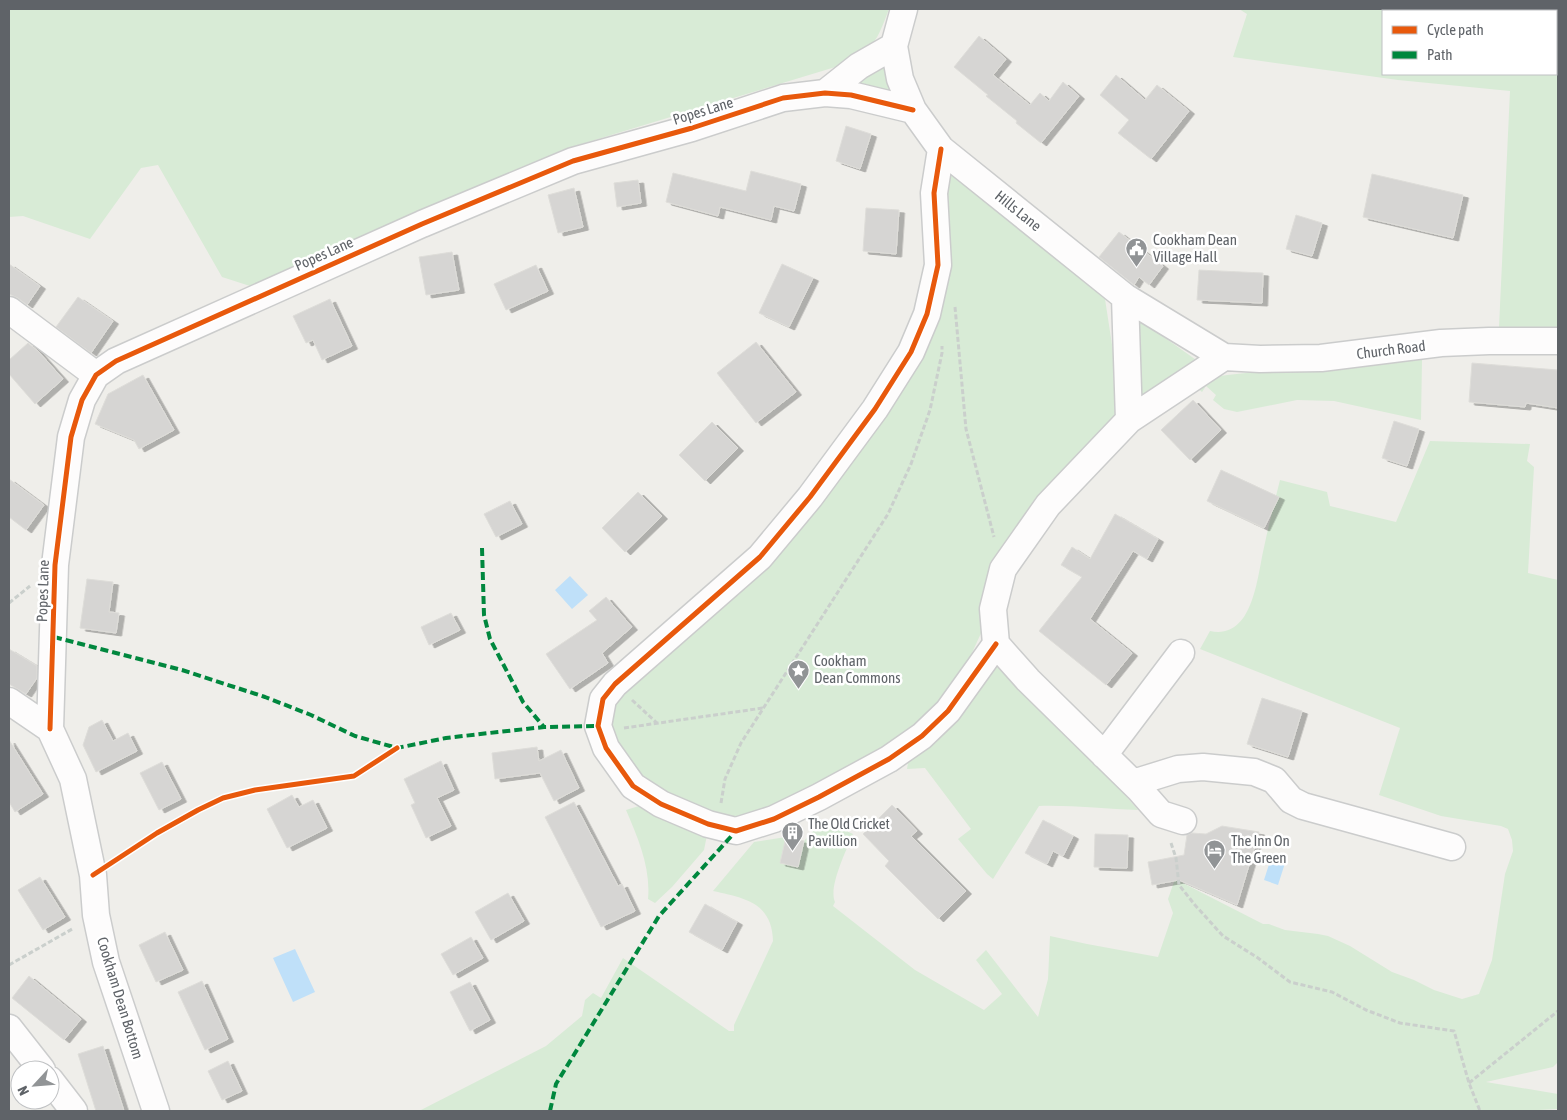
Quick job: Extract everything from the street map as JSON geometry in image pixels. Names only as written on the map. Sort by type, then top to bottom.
[{"type":"street","name":"Hills Lane","points":[[904,9],[894,46],[900,79],[913,110],[941,149],[1125,297],[1224,357]]},
{"type":"street","name":"Popes Lane","points":[[825,92],[859,66],[894,46]]},
{"type":"street","name":"Popes Lane","points":[[50,729],[55,565],[71,437],[82,400],[96,375],[116,361],[153,344],[413,228],[573,161],[692,128],[783,98],[825,92],[851,95],[913,110]]},
{"type":"street","points":[[941,149],[934,193],[938,265],[927,314],[911,352],[875,410],[810,497],[760,557],[615,684],[603,699],[598,726],[606,748],[633,786],[661,804],[717,826],[736,831],[774,819],[819,797],[889,759],[922,736],[948,711],[996,644]]},
{"type":"street","points":[[1125,297],[1129,420]]},
{"type":"street","points":[[12,320],[96,375]]},
{"type":"street","name":"Church Road","points":[[1224,357],[1260,359],[1321,358],[1441,343],[1558,341]]},
{"type":"street","points":[[1172,817],[1133,784],[1028,680],[996,644],[993,609],[1003,569],[1048,504],[1129,420],[1224,357]]},
{"type":"street","points":[[1104,755],[1181,652]]},
{"type":"street","points":[[9,701],[50,729]]},
{"type":"street","name":"Cookham Dean Bottom","points":[[50,729],[74,779],[93,875],[96,915],[106,962],[156,1111]]},
{"type":"street","points":[[1133,784],[1178,769],[1203,767],[1254,772],[1274,780],[1291,800],[1303,806],[1452,847]]},
{"type":"street","points":[[9,1028],[34,1060]]},
{"type":"street","points":[[60,1093],[74,1111]]},
{"type":"path","points":[[955,303],[966,429],[1003,569]]},
{"type":"path","points":[[717,826],[725,779],[741,743],[888,514],[911,464],[930,410],[942,353],[942,343]]},
{"type":"path","points":[[615,684],[658,723]]},
{"type":"path","points":[[600,731],[764,708]]},
{"type":"path","points":[[1172,817],[1179,884],[1223,936],[1258,958],[1290,982],[1332,992],[1366,1010],[1400,1023],[1454,1031],[1469,1083],[1480,1111]]},
{"type":"path","points":[[9,965],[96,915]]},
{"type":"path","points":[[1469,1083],[1558,1011]]},
{"type":"green space","points":[[9,9],[889,9],[881,30],[873,43],[842,65],[565,149],[250,286],[222,277],[158,165],[141,168],[90,239],[23,216],[9,217]]},
{"type":"green space","points":[[1239,9],[1558,9],[1558,332],[1499,327],[1510,91],[1398,80],[1233,57],[1247,14]]},
{"type":"green space","points":[[884,65],[892,95],[853,84]]},
{"type":"green space","points":[[956,174],[1105,299],[1113,351],[1115,422],[1031,508],[989,569],[982,631],[949,698],[905,739],[760,815],[715,820],[647,786],[611,734],[609,715],[615,697],[742,581],[915,359],[947,176]]},
{"type":"green space","points":[[1137,318],[1199,362],[1139,404]]},
{"type":"green space","points":[[1422,360],[1421,420],[1334,401],[1297,400],[1237,412],[1224,409],[1213,400],[1216,395],[1206,386],[1202,392],[1191,382],[1218,376],[1284,369]]},
{"type":"green space","points":[[1430,441],[1530,444],[1527,461],[1534,467],[1528,573],[1558,580],[1558,1062],[1553,1067],[1486,1082],[1558,1094],[1558,1109],[1520,1111],[419,1111],[546,1046],[582,1016],[585,1000],[593,993],[601,998],[623,958],[729,1031],[734,1031],[734,1025],[773,941],[768,918],[762,910],[754,904],[735,896],[713,891],[754,842],[786,837],[781,863],[798,867],[804,841],[823,820],[853,834],[836,878],[834,887],[835,902],[833,906],[915,970],[984,1010],[1002,994],[976,960],[986,950],[1038,1017],[1048,979],[1050,936],[1158,957],[1173,913],[1168,899],[1175,879],[1263,924],[1269,924],[1285,930],[1328,936],[1350,946],[1392,972],[1434,990],[1462,999],[1479,994],[1492,960],[1505,874],[1513,851],[1508,829],[1501,826],[1441,816],[1379,795],[1400,728],[1200,649],[1210,631],[1224,631],[1235,626],[1244,617],[1250,605],[1255,592],[1280,480],[1327,492],[1330,506],[1396,522]]},
{"type":"green space","points":[[993,667],[1005,669],[1089,753],[1138,810],[1039,806],[993,879],[958,839],[971,829],[925,768],[907,769],[909,757]]},
{"type":"green space","points":[[642,805],[707,835],[704,850],[672,887],[655,903],[648,899],[646,865],[626,810]]},
{"type":"water","points":[[570,576],[588,595],[572,609],[555,590]]},
{"type":"water","points":[[1272,855],[1286,860],[1278,885],[1264,880]]},
{"type":"water","points":[[295,949],[315,992],[293,1002],[273,958]]},
{"type":"building","points":[[979,36],[1006,59],[993,75],[1030,105],[1040,93],[1049,101],[1063,82],[1079,96],[1041,143],[954,67]]},
{"type":"building","points":[[1116,75],[1145,100],[1157,85],[1189,111],[1151,159],[1118,133],[1129,120],[1100,95]]},
{"type":"building","points":[[846,126],[871,134],[860,169],[836,161]]},
{"type":"building","points":[[751,171],[801,184],[794,211],[774,206],[771,220],[720,207],[718,216],[666,202],[673,173],[746,191]]},
{"type":"building","points":[[1372,174],[1463,195],[1453,238],[1363,217]]},
{"type":"building","points":[[638,180],[641,203],[617,207],[614,183]]},
{"type":"building","points":[[574,188],[583,227],[558,233],[548,195]]},
{"type":"building","points":[[866,208],[899,210],[896,254],[863,251]]},
{"type":"building","points":[[1296,215],[1322,223],[1312,256],[1286,249]]},
{"type":"building","name":"Cookham Dean Village Hall","points":[[1119,232],[1163,266],[1149,285],[1139,277],[1134,285],[1099,257]]},
{"type":"building","points":[[452,252],[459,290],[426,295],[419,257]]},
{"type":"building","points":[[9,264],[40,286],[27,305],[9,294]]},
{"type":"building","points":[[782,264],[813,278],[789,327],[759,313]]},
{"type":"building","points":[[536,265],[548,291],[506,310],[494,284]]},
{"type":"building","points":[[1199,270],[1263,273],[1262,303],[1197,300]]},
{"type":"building","points":[[78,297],[113,321],[91,353],[56,327]]},
{"type":"building","points":[[330,299],[352,346],[322,360],[313,340],[306,343],[293,316]]},
{"type":"building","points":[[756,342],[796,392],[756,423],[717,373]]},
{"type":"building","points":[[28,343],[38,351],[63,379],[35,404],[9,374],[9,360]]},
{"type":"building","points":[[1472,363],[1558,370],[1558,408],[1526,403],[1525,407],[1469,402]]},
{"type":"building","points":[[143,375],[174,430],[139,449],[134,440],[95,424],[108,394]]},
{"type":"building","points":[[1193,400],[1221,430],[1190,460],[1161,430]]},
{"type":"building","points":[[1394,421],[1419,429],[1407,466],[1382,458]]},
{"type":"building","points":[[712,422],[738,448],[705,481],[679,455]]},
{"type":"building","points":[[1221,470],[1279,497],[1264,528],[1207,501]]},
{"type":"building","points":[[9,479],[44,505],[26,530],[9,517]]},
{"type":"building","points":[[638,492],[662,516],[625,552],[602,528]]},
{"type":"building","points":[[510,501],[522,524],[496,537],[484,514]]},
{"type":"building","points":[[1115,514],[1158,539],[1147,559],[1133,551],[1090,619],[1132,653],[1106,685],[1039,631],[1082,577],[1061,565],[1072,547],[1090,559]]},
{"type":"building","points":[[87,579],[113,582],[109,612],[119,613],[116,633],[80,628]]},
{"type":"building","points":[[606,597],[632,627],[602,653],[608,663],[570,689],[546,654],[597,620],[589,611]]},
{"type":"building","points":[[451,613],[460,630],[429,645],[421,627]]},
{"type":"building","points":[[9,649],[37,666],[37,678],[26,694],[9,684]]},
{"type":"building","points":[[1262,698],[1302,711],[1288,757],[1247,744]]},
{"type":"building","points":[[102,720],[113,741],[128,733],[137,751],[96,772],[83,745],[89,727]]},
{"type":"building","points":[[9,740],[43,794],[15,812],[9,802]]},
{"type":"building","points":[[537,747],[539,761],[561,750],[579,788],[554,801],[540,773],[495,779],[492,753]]},
{"type":"building","points":[[441,761],[454,790],[437,798],[451,826],[426,838],[411,805],[415,803],[404,779]]},
{"type":"building","points":[[162,762],[181,799],[159,810],[140,773]]},
{"type":"building","points":[[292,795],[299,807],[313,800],[327,828],[287,848],[267,809]]},
{"type":"building","points":[[574,802],[618,886],[622,884],[635,911],[601,927],[545,817]]},
{"type":"building","points":[[892,805],[917,831],[911,836],[966,891],[938,919],[885,866],[889,861],[863,834]]},
{"type":"building","points":[[1043,820],[1073,836],[1063,856],[1053,851],[1047,864],[1025,853]]},
{"type":"building","name":"The Inn On The Green","points":[[1222,826],[1259,832],[1237,905],[1179,880],[1152,885],[1148,862],[1184,855],[1187,835],[1192,833],[1206,834]]},
{"type":"building","points":[[1095,834],[1128,835],[1127,868],[1094,867]]},
{"type":"building","name":"The Old Cricket Pavillion","points":[[786,837],[804,841],[798,867],[780,863]]},
{"type":"building","points":[[40,877],[65,917],[43,930],[18,890]]},
{"type":"building","points":[[508,893],[524,921],[491,940],[475,912]]},
{"type":"building","points":[[705,904],[737,922],[722,950],[689,932]]},
{"type":"building","points":[[165,932],[183,970],[156,982],[139,945]]},
{"type":"building","points":[[471,937],[483,958],[453,975],[441,954]]},
{"type":"building","points":[[29,976],[81,1019],[64,1040],[12,998]]},
{"type":"building","points":[[202,981],[228,1039],[205,1050],[178,992]]},
{"type":"building","points":[[470,982],[490,1020],[470,1031],[450,992]]},
{"type":"building","points":[[103,1046],[124,1111],[96,1111],[78,1054]]},
{"type":"building","points":[[228,1061],[242,1091],[222,1100],[208,1071]]},
{"type":"marked path","points":[[482,548],[484,615],[490,639],[523,702],[544,727]]},
{"type":"marked path","points":[[54,637],[182,670],[265,697],[311,715],[355,736],[397,748],[446,738],[498,732],[544,727],[598,726]]},
{"type":"marked path","points":[[550,1111],[556,1084],[659,916],[736,831]]},
{"type":"cycle path","points":[[50,729],[55,565],[71,437],[82,400],[96,375],[116,361],[422,224],[573,161],[692,128],[783,98],[825,93],[851,95],[913,110]]},
{"type":"cycle path","points":[[941,149],[934,193],[938,265],[927,314],[911,352],[875,409],[810,497],[760,557],[615,684],[603,699],[598,726],[606,748],[633,786],[661,804],[708,824],[736,831],[774,819],[819,797],[889,759],[922,736],[948,711],[996,644]]},
{"type":"cycle path","points":[[93,875],[157,833],[223,798],[255,790],[354,776],[397,748]]},
{"type":"place","name":"Cookham Dean Village Hall","points":[[1137,268]]},
{"type":"place","name":"Cookham Dean Commons","points":[[798,689]]},
{"type":"place","name":"The Old Cricket Pavillion","points":[[792,852]]},
{"type":"place","name":"The Inn On The Green","points":[[1215,869]]}]
